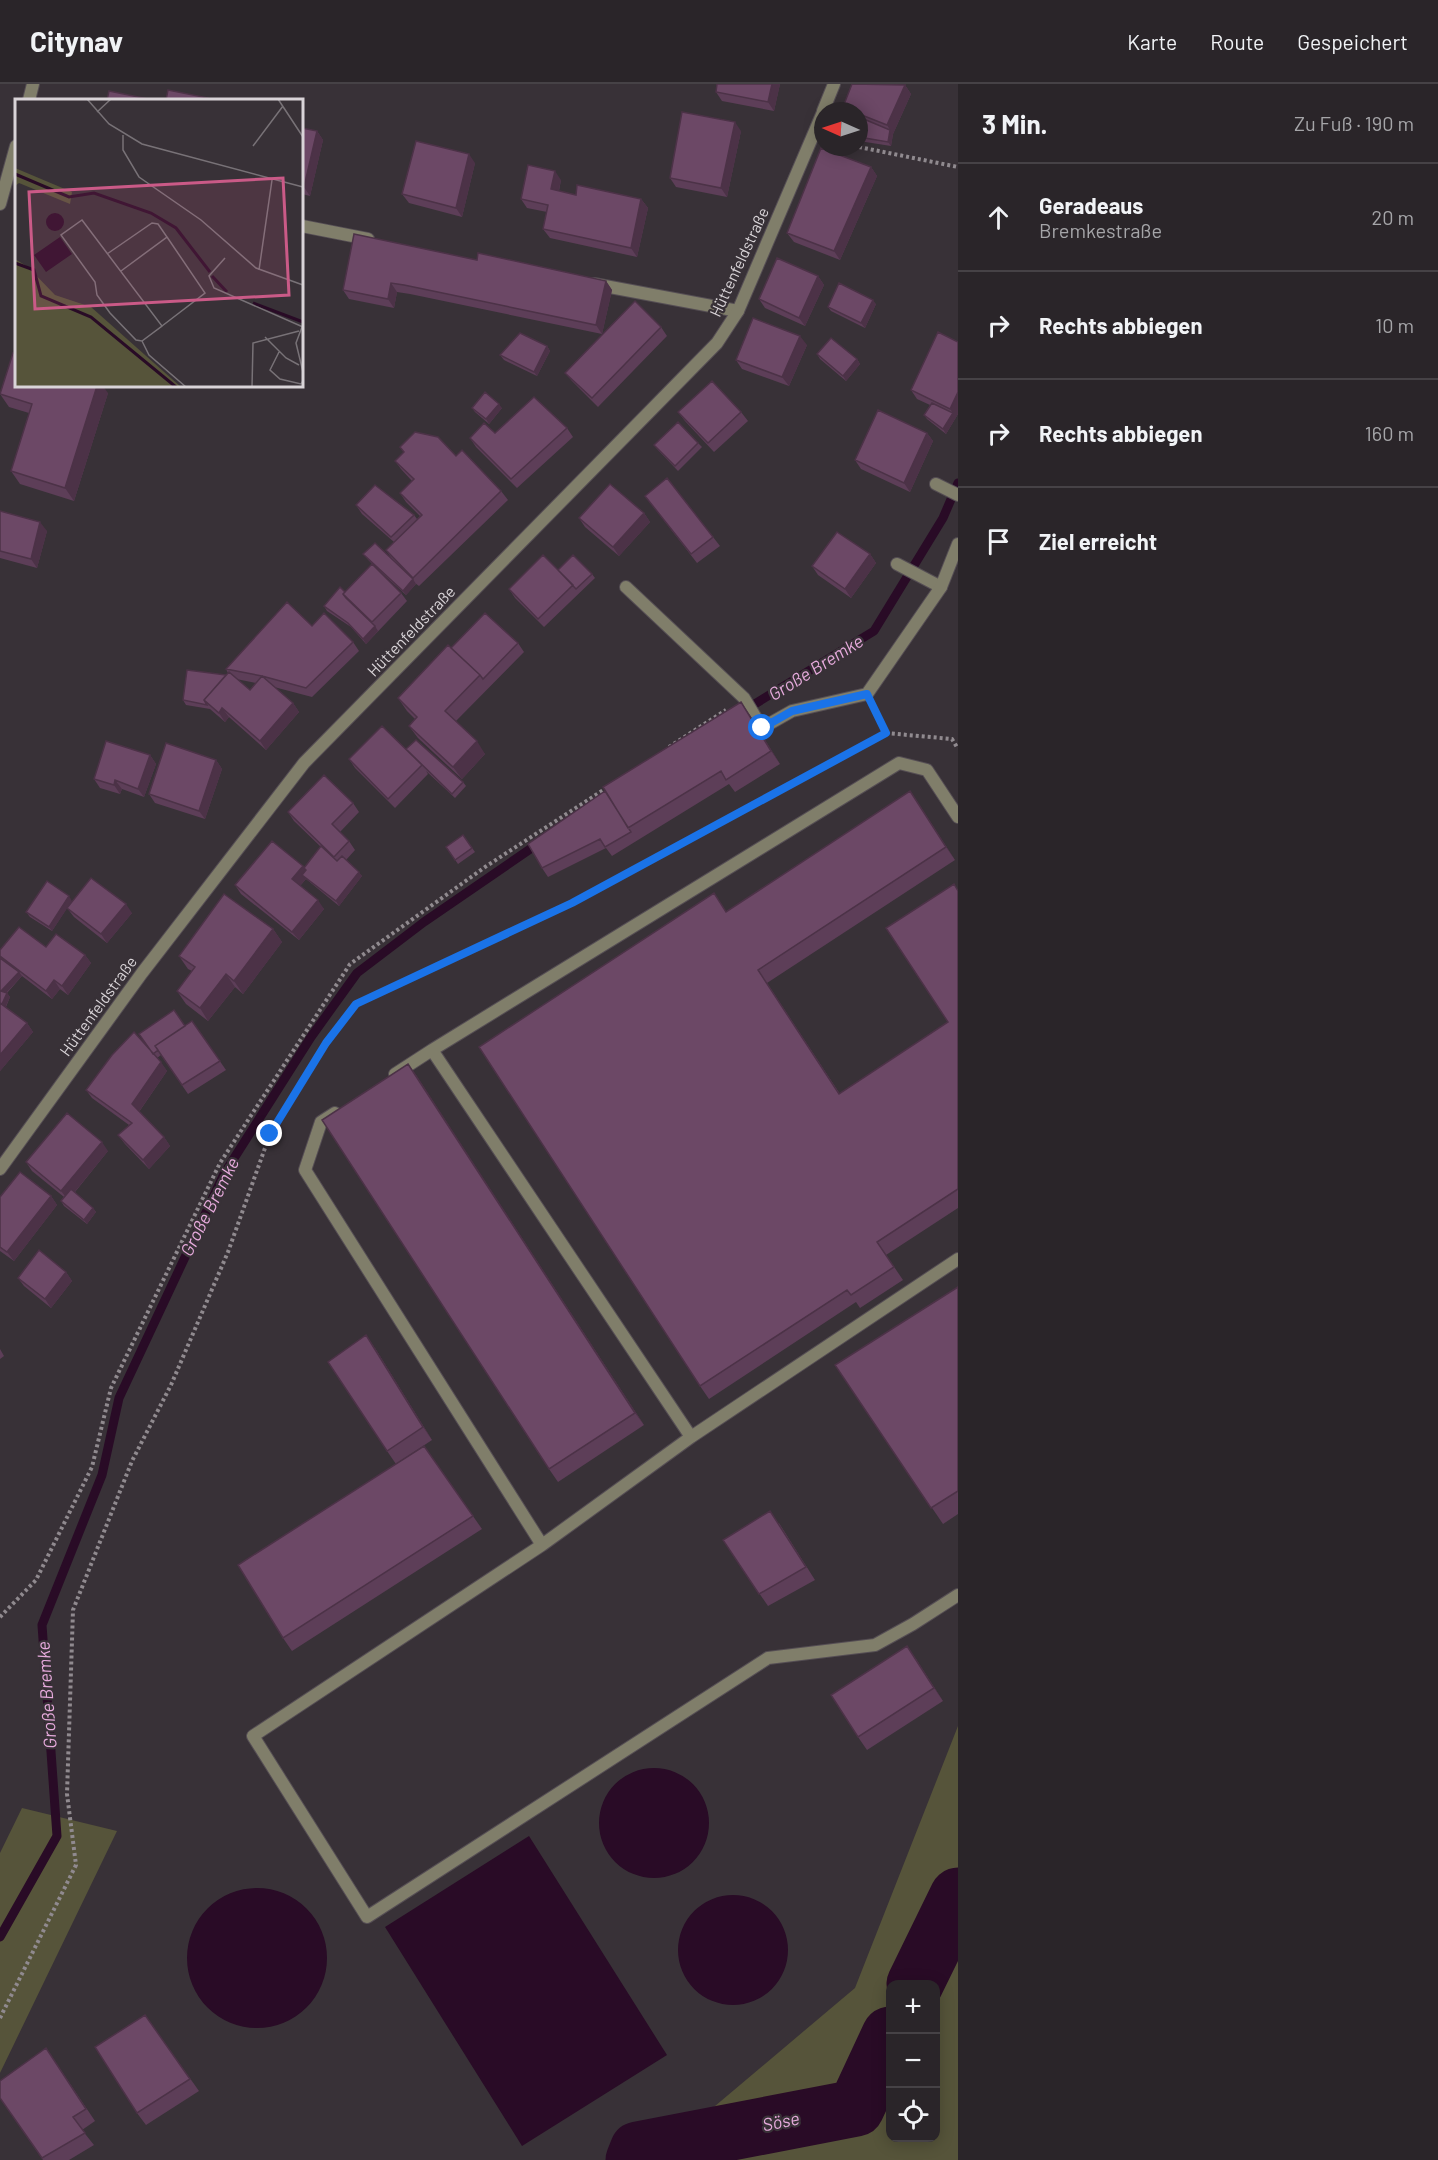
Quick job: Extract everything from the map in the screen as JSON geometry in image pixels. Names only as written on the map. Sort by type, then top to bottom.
[{"type":"street","points":[[29,99],[33,84]]},
{"type":"street","name":"Hüttenfeldstraße","points":[[827,102],[834,84]]},
{"type":"street","name":"Hüttenfeldstraße","points":[[0,1169],[142,973],[304,763],[717,343],[738,311],[814,132]]},
{"type":"street","points":[[0,204],[13,170],[15,154]]},
{"type":"street","points":[[303,226],[382,242]]},
{"type":"street","points":[[577,280],[738,311]]},
{"type":"street","points":[[936,484],[958,495]]},
{"type":"street","points":[[626,587],[744,698],[762,728],[792,711],[867,694],[940,587],[958,544]]},
{"type":"street","points":[[897,564],[940,587]]},
{"type":"street","points":[[381,1083],[899,763],[927,770],[958,817]]},
{"type":"street","points":[[432,1050],[691,1437]]},
{"type":"street","points":[[341,1109],[321,1122],[305,1170],[542,1545]]},
{"type":"street","points":[[958,1259],[691,1437],[542,1545],[253,1736],[367,1917],[768,1658],[875,1645],[958,1595]]},
{"type":"path","points":[[868,149],[958,167]]},
{"type":"path","points":[[867,694],[886,733]]},
{"type":"path","points":[[0,2018],[76,1865],[67,1794],[73,1610],[132,1461],[171,1385],[228,1252],[270,1134],[326,1043],[356,1004],[572,903],[886,733],[952,739],[958,748]]},
{"type":"shaded area","points":[[958,1726],[958,2160],[651,2160],[855,1988]]},
{"type":"shaded area","points":[[654,1768],[675,1772],[693,1784],[705,1802],[709,1823],[705,1844],[693,1862],[675,1874],[654,1878],[633,1874],[615,1862],[603,1844],[599,1823],[603,1802],[615,1784],[633,1772]]},
{"type":"shaded area","points":[[22,1808],[117,1831],[0,2073],[0,1853]]},
{"type":"shaded area","points":[[529,1836],[667,2055],[522,2146],[385,1927]]},
{"type":"shaded area","points":[[257,1888],[284,1894],[296,1900],[306,1909],[315,1919],[321,1931],[327,1958],[321,1985],[315,1997],[306,2007],[296,2016],[284,2022],[257,2028],[230,2022],[218,2016],[208,2007],[199,1997],[193,1985],[187,1958],[193,1931],[199,1919],[208,1909],[218,1900],[230,1894]]},
{"type":"shaded area","points":[[733,1895],[754,1899],[772,1911],[784,1929],[788,1950],[784,1971],[772,1989],[754,2001],[733,2005],[712,2001],[694,1989],[682,1971],[678,1950],[682,1929],[694,1911],[712,1899]]},
{"type":"building","points":[[717,84],[772,84],[768,102],[716,92]]},
{"type":"building","points":[[852,84],[905,85],[887,125],[868,118],[868,102],[845,102]]},
{"type":"building","points":[[168,90],[208,98],[208,99],[166,99]]},
{"type":"building","points":[[109,91],[148,99],[107,99]]},
{"type":"building","points":[[682,112],[735,122],[721,188],[670,178]]},
{"type":"building","points":[[868,121],[890,130],[888,142],[868,139]]},
{"type":"building","points":[[303,128],[317,131],[303,187]]},
{"type":"building","points":[[416,141],[469,154],[456,208],[402,194]]},
{"type":"building","points":[[818,156],[842,156],[871,167],[834,251],[787,233]]},
{"type":"building","points":[[528,165],[555,171],[551,189],[576,195],[577,185],[641,199],[631,248],[543,229],[548,205],[521,199]]},
{"type":"building","points":[[354,234],[477,260],[478,253],[606,281],[596,325],[391,283],[388,299],[343,290]]},
{"type":"building","points":[[777,258],[818,276],[799,318],[759,299]]},
{"type":"building","points":[[839,283],[873,300],[861,323],[828,307]]},
{"type":"building","points":[[635,301],[661,327],[592,398],[565,373]]},
{"type":"building","points":[[753,318],[800,336],[782,377],[736,360]]},
{"type":"building","points":[[938,332],[958,342],[958,392],[950,409],[911,390]]},
{"type":"building","points":[[520,333],[547,346],[534,372],[500,355]]},
{"type":"building","points":[[831,338],[857,359],[843,376],[817,354]]},
{"type":"building","points":[[13,353],[15,354],[15,387],[97,387],[65,488],[11,471],[32,404],[0,394]]},
{"type":"building","points":[[712,381],[741,412],[708,443],[678,412]]},
{"type":"building","points":[[485,392],[499,404],[486,419],[472,408]]},
{"type":"building","points":[[534,397],[567,428],[511,479],[470,438],[484,423],[495,433]]},
{"type":"building","points":[[932,403],[953,413],[943,429],[924,415]]},
{"type":"building","points":[[878,410],[927,433],[904,483],[855,460]]},
{"type":"building","points":[[678,422],[698,443],[675,466],[654,445]]},
{"type":"building","points":[[415,432],[438,437],[456,456],[462,450],[501,491],[413,578],[386,550],[422,515],[400,493],[414,479],[395,461],[404,452],[400,447]]},
{"type":"building","points":[[667,478],[713,537],[691,554],[645,496]]},
{"type":"building","points":[[610,484],[644,513],[613,547],[579,518]]},
{"type":"building","points":[[375,485],[414,515],[391,537],[356,505]]},
{"type":"building","points":[[0,511],[40,522],[31,559],[0,551]]},
{"type":"building","points":[[837,532],[870,554],[845,589],[812,566]]},
{"type":"building","points":[[375,543],[413,579],[403,591],[363,554]]},
{"type":"building","points":[[543,555],[573,585],[538,619],[509,589]]},
{"type":"building","points":[[573,555],[592,574],[576,589],[558,570]]},
{"type":"building","points":[[372,564],[401,593],[372,622],[343,594]]},
{"type":"building","points":[[340,587],[345,592],[343,594],[346,598],[375,626],[363,639],[348,623],[324,606]]},
{"type":"building","points":[[287,602],[312,626],[324,613],[353,642],[306,688],[226,669]]},
{"type":"building","points":[[485,613],[518,643],[483,679],[451,648]]},
{"type":"building","points":[[448,645],[480,675],[445,711],[477,741],[453,767],[409,726],[417,717],[398,698]]},
{"type":"building","points":[[187,670],[226,675],[204,700],[207,705],[183,700]]},
{"type":"building","points":[[229,672],[250,690],[262,676],[293,703],[260,741],[222,708],[219,713],[204,700]]},
{"type":"building","points":[[741,702],[771,751],[726,780],[721,771],[628,828],[603,787]]},
{"type":"building","points":[[382,726],[422,765],[388,799],[349,759]]},
{"type":"building","points":[[416,740],[463,782],[452,794],[406,749]]},
{"type":"building","points":[[106,741],[150,755],[138,789],[115,780],[114,785],[94,779]]},
{"type":"building","points":[[166,743],[216,760],[199,811],[149,794]]},
{"type":"building","points":[[324,775],[353,803],[332,824],[349,841],[334,857],[288,812]]},
{"type":"building","points":[[605,791],[631,832],[605,847],[600,839],[542,868],[528,844]]},
{"type":"building","points":[[910,791],[946,847],[758,970],[839,1094],[948,1022],[886,928],[954,884],[958,891],[958,1189],[877,1242],[894,1267],[851,1295],[847,1290],[700,1386],[479,1047],[714,893],[726,912]]},
{"type":"building","points":[[463,835],[472,848],[455,860],[446,847]]},
{"type":"building","points":[[272,841],[303,866],[292,879],[318,900],[292,932],[235,885]]},
{"type":"building","points":[[321,846],[337,861],[342,856],[359,872],[336,901],[302,875],[306,870],[304,868]]},
{"type":"building","points":[[91,878],[126,904],[101,934],[67,908]]},
{"type":"building","points":[[47,881],[69,896],[49,927],[26,912]]},
{"type":"building","points":[[224,894],[273,929],[234,981],[226,974],[200,1008],[177,991],[195,967],[179,956]]},
{"type":"building","points":[[19,927],[46,947],[56,934],[85,955],[62,986],[54,980],[46,991],[0,956],[0,950]]},
{"type":"building","points":[[0,958],[19,972],[1,991],[7,993],[2,1004],[0,1003]]},
{"type":"building","points":[[0,1003],[27,1023],[0,1055]]},
{"type":"building","points":[[174,1010],[185,1026],[155,1046],[158,1050],[153,1054],[139,1034]]},
{"type":"building","points":[[192,1021],[220,1061],[182,1085],[155,1046]]},
{"type":"building","points":[[134,1032],[161,1062],[132,1104],[164,1137],[143,1160],[118,1135],[132,1123],[86,1090],[112,1055]]},
{"type":"building","points":[[408,1064],[635,1413],[549,1469],[322,1120]]},
{"type":"building","points":[[67,1113],[102,1142],[61,1191],[26,1162]]},
{"type":"building","points":[[20,1172],[51,1196],[7,1252],[0,1247],[0,1197]]},
{"type":"building","points":[[71,1189],[93,1208],[84,1220],[61,1201]]},
{"type":"building","points":[[39,1250],[66,1272],[45,1299],[18,1278]]},
{"type":"building","points":[[958,1287],[958,1491],[931,1508],[835,1365]]},
{"type":"building","points":[[366,1335],[423,1427],[387,1451],[328,1362]]},
{"type":"building","points":[[424,1446],[473,1516],[283,1638],[238,1565]]},
{"type":"building","points":[[770,1511],[806,1567],[759,1594],[723,1540]]},
{"type":"building","points":[[907,1646],[934,1688],[858,1737],[831,1695]]},
{"type":"building","points":[[145,2015],[190,2079],[137,2113],[95,2047]]},
{"type":"building","points":[[46,2048],[86,2109],[73,2117],[85,2133],[42,2158],[0,2098],[0,2081]]},
{"type":"waterway","name":"Große Bremke","points":[[745,710],[874,631],[943,518],[958,483]]},
{"type":"waterway","name":"Große Bremke","points":[[0,1937],[57,1836],[42,1625],[102,1475],[119,1398],[224,1174],[311,1037],[357,973],[424,922],[539,843]]},
{"type":"waterway","name":"Söse","points":[[917,1980],[958,1896]]},
{"type":"waterway","name":"Söse","points":[[634,2160],[638,2150],[856,2108],[886,2044]]},
{"type":"route","points":[[270,1134],[326,1043],[356,1004],[572,903],[886,733],[867,694],[792,711],[762,728]]}]
